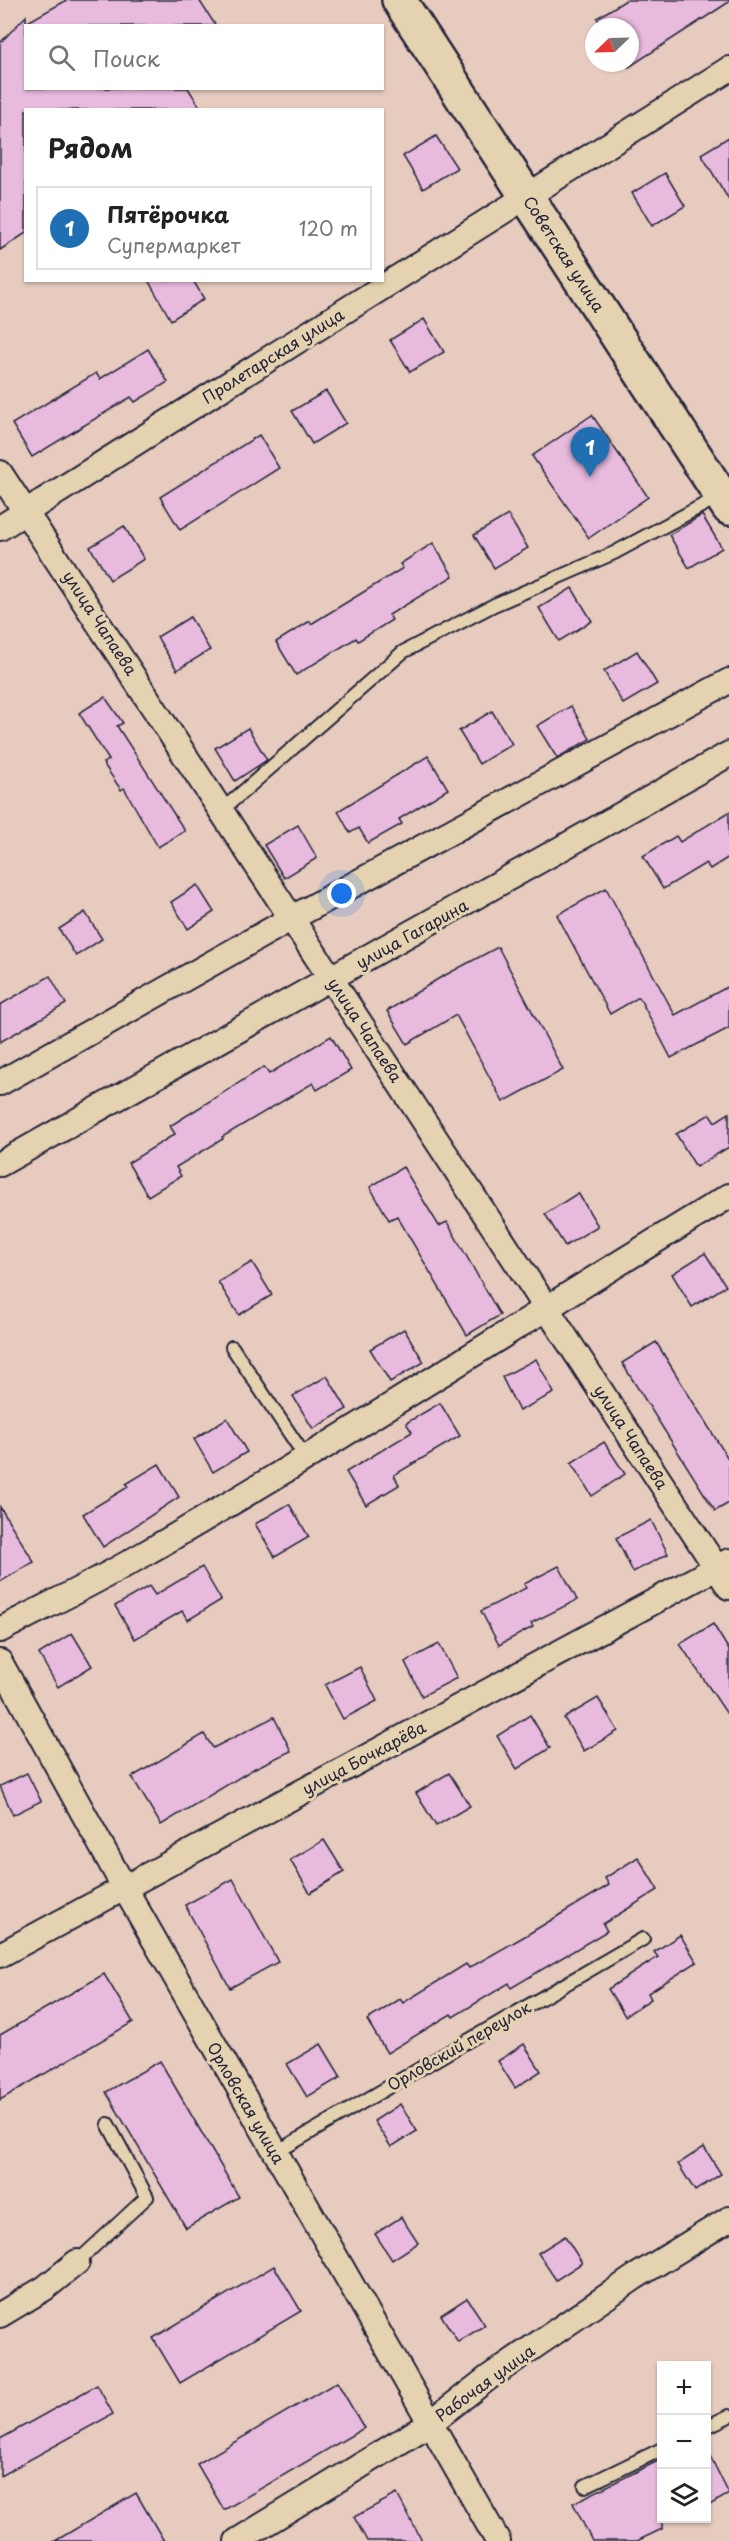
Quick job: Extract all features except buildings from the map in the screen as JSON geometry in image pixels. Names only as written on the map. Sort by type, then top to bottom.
[{"type":"street","name":"Советская улица","points":[[399,0],[526,196],[726,495]]},
{"type":"street","name":"Пролетарская улица","points":[[0,528],[729,69]]},
{"type":"street","name":"улица Чапаева","points":[[0,473],[546,1306],[725,1572]]},
{"type":"street","points":[[0,1083],[292,918],[729,681]]},
{"type":"street","name":"улица Гагарина","points":[[0,1164],[729,754]]},
{"type":"street","points":[[0,1630],[135,1559],[306,1458],[546,1306],[729,1196]]},
{"type":"street","name":"улица Бочкарёва","points":[[0,1955],[124,1887],[725,1572]]},
{"type":"street","name":"Орловская улица","points":[[0,1662],[124,1887],[429,2424],[498,2541]]},
{"type":"street","name":"Рабочая улица","points":[[237,2541],[429,2424],[488,2378],[635,2277],[729,2218]]},
{"type":"street","points":[[0,2315],[45,2288],[77,2262]]},
{"type":"lane","points":[[222,810],[403,652],[494,605],[614,553],[726,495]]},
{"type":"lane","points":[[232,1347],[306,1458]]},
{"type":"lane","name":"Орловский переулок","points":[[275,2153],[643,1940]]},
{"type":"lane","points":[[77,2262],[147,2197],[108,2124]]},
{"type":"lane","points":[[711,2425],[729,2416]]},
{"type":"lane","points":[[585,2486],[657,2451]]},
{"type":"place","name":"Пятёрочка","points":[[590,477]]}]
